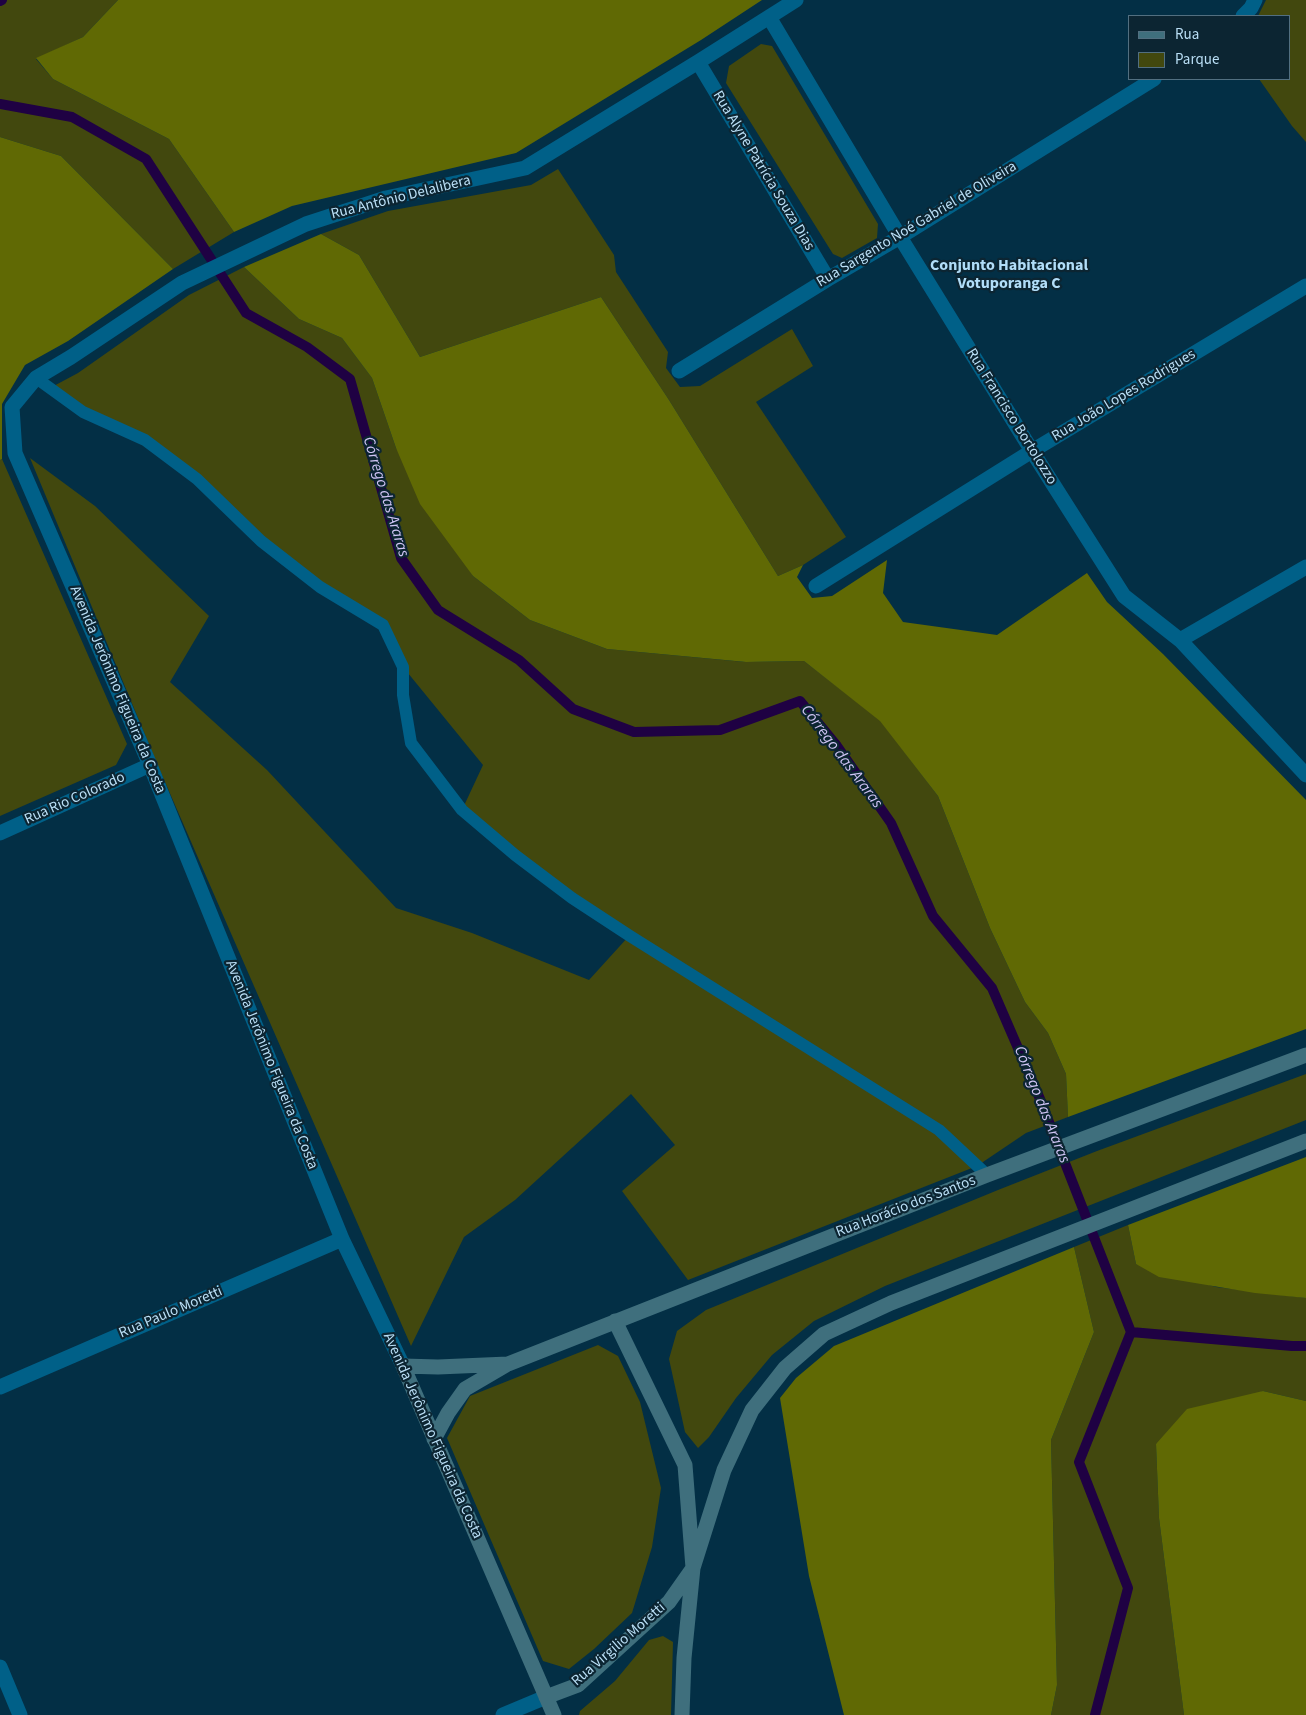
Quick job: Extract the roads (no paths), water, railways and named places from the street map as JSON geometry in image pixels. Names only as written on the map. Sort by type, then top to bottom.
[{"type":"main road","name":"Rua Horácio dos Santos","points":[[434,1439],[448,1413],[466,1389],[508,1364],[986,1175],[1306,1055]]},
{"type":"main road","points":[[693,1568],[724,1470],[752,1410],[785,1368],[824,1334],[891,1303],[1306,1141]]},
{"type":"main road","points":[[615,1321],[685,1465],[693,1568],[684,1658],[682,1715]]},
{"type":"main road","name":"Rua Horácio dos Santos","points":[[403,1366],[438,1368],[508,1364]]},
{"type":"main road","name":"Avenida Jerônimo Figueira da Costa","points":[[403,1366],[554,1715]]},
{"type":"main road","name":"Rua Virgilio Moretti","points":[[546,1697],[578,1685],[669,1602],[693,1568]]},
{"type":"street","name":"Rua Antônio Delalibera","points":[[12,407],[36,378],[182,283],[306,224],[377,201],[525,168],[796,0]]},
{"type":"street","points":[[1244,15],[1251,8],[1255,0]]},
{"type":"street","name":"Rua Francisco Bortolozzo","points":[[769,17],[900,237],[1124,596],[1180,640],[1306,775]]},
{"type":"street","name":"Rua Alyne Patrícia Souza Dias","points":[[698,62],[828,279]]},
{"type":"street","name":"Rua Sargento Noé Gabriel de Oliveira","points":[[679,370],[900,237],[1152,80]]},
{"type":"street","name":"Rua João Lopes Rodrigues","points":[[816,586],[1032,451],[1306,286]]},
{"type":"street","name":"Avenida Jerônimo Figueira da Costa","points":[[12,407],[15,453],[150,766],[342,1239],[403,1366]]},
{"type":"street","points":[[1180,640],[1306,567]]},
{"type":"street","name":"Rua Rio Colorado","points":[[0,833],[150,766]]},
{"type":"street","name":"Rua Paulo Moretti","points":[[0,1387],[342,1239]]},
{"type":"street","points":[[0,1667],[20,1715]]},
{"type":"street","name":"Rua Virgilio Moretti","points":[[503,1715],[546,1697]]},
{"type":"lane","points":[[36,378],[82,412],[146,440],[197,479],[268,547],[320,587],[383,625],[403,667],[403,695],[411,743],[462,810],[492,836],[580,903],[939,1130],[986,1175]]},
{"type":"waterway","name":"Córrego das Araras","points":[[0,104],[72,117],[146,159],[246,313],[307,347],[350,379],[401,558],[438,610],[519,660],[573,709],[634,732],[720,730],[800,701],[837,746],[891,823],[933,916],[992,988],[1040,1099],[1131,1332]]},
{"type":"waterway","points":[[1131,1332],[1306,1346]]},
{"type":"waterway","points":[[1095,1715],[1128,1588],[1079,1462],[1131,1332]]},
{"type":"district","name":"Conjunto Habitacional Votuporanga C","points":[[1009,275]]}]
